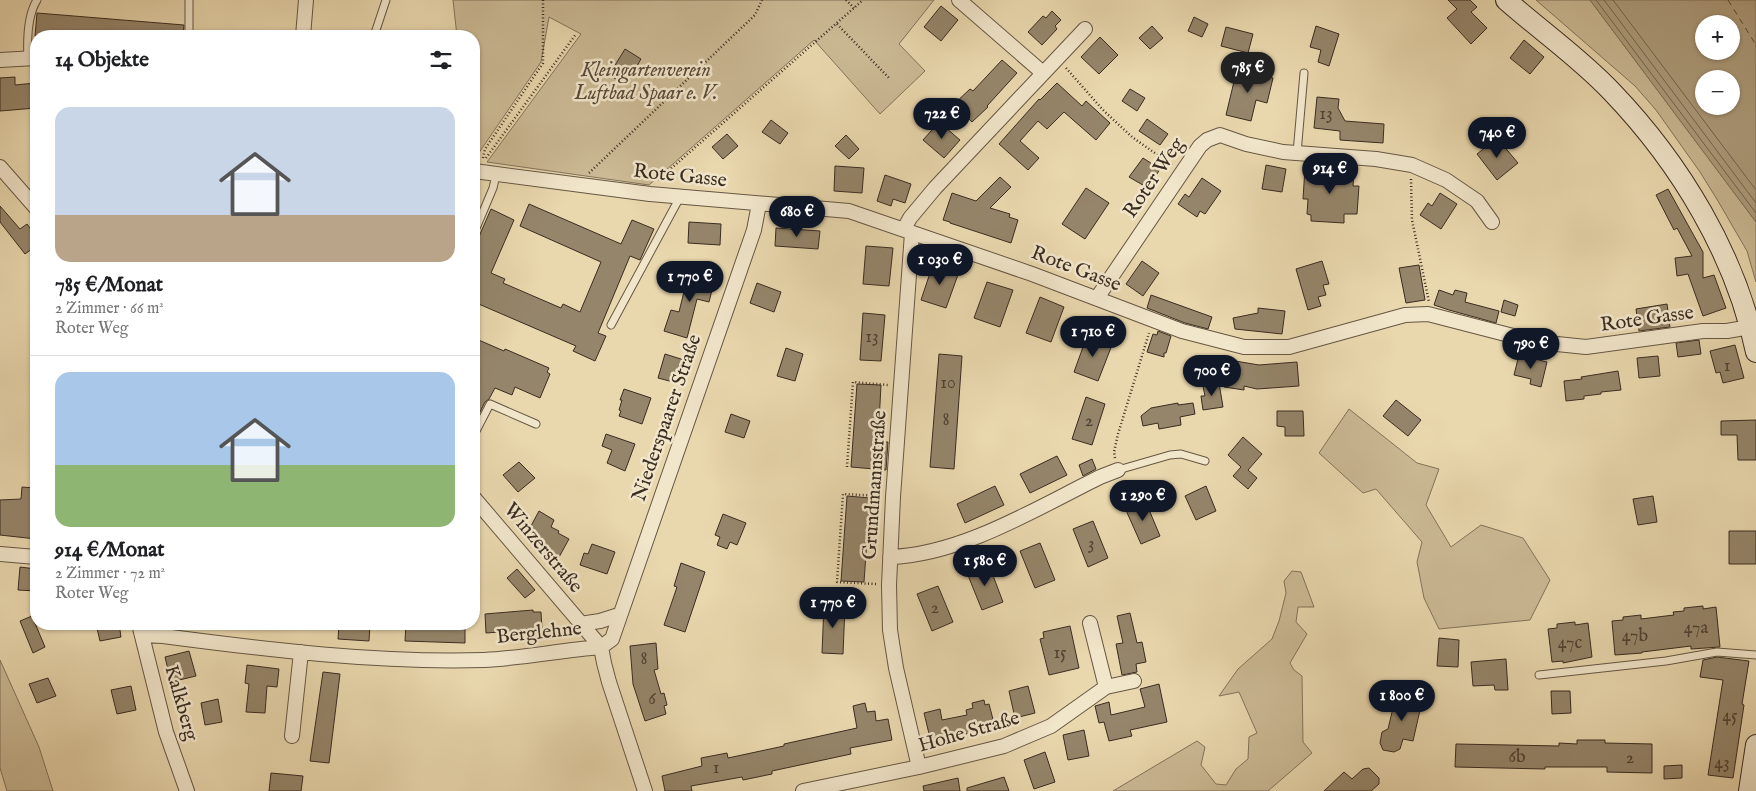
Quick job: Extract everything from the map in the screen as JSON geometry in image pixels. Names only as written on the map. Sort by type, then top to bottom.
[{"type":"main road","points":[[1506,0],[1611,91],[1660,149],[1681,179],[1713,233],[1737,287],[1756,352]]},
{"type":"main road","points":[[1752,782],[1756,748]]},
{"type":"street","points":[[304,30],[306,0]]},
{"type":"street","points":[[959,0],[1043,72]]},
{"type":"street","points":[[908,231],[910,218],[936,188],[1086,28]]},
{"type":"street","points":[[0,60],[30,58]]},
{"type":"street","name":"Roter Weg","points":[[1097,298],[1200,146],[1207,140],[1220,135],[1259,148],[1296,153],[1376,159],[1412,165],[1446,180],[1477,201],[1492,222]]},
{"type":"street","points":[[0,167],[30,201]]},
{"type":"street","name":"Rote Gasse","points":[[480,168],[496,175],[650,194],[850,211],[1032,274],[1182,331],[1244,347],[1289,347],[1405,315],[1428,314],[1513,336],[1586,347],[1703,331],[1727,331],[1750,327]]},
{"type":"street","name":"Niederspaarer Straße","points":[[601,647],[612,639],[754,230],[759,204]]},
{"type":"street","name":"Grundmannstraße","points":[[908,231],[902,386],[893,497],[889,584],[890,630],[896,668],[918,767]]},
{"type":"street","points":[[890,557],[920,554],[990,531],[1118,470]]},
{"type":"street","name":"Winzerstraße","points":[[480,505],[601,647]]},
{"type":"street","points":[[0,554],[30,556]]},
{"type":"street","points":[[580,624],[619,616]]},
{"type":"street","points":[[1090,623],[1106,688]]},
{"type":"street","name":"Berglehne","points":[[141,630],[163,636],[301,652],[388,659],[485,660],[601,647]]},
{"type":"street","name":"Kalkberg","points":[[141,630],[166,732],[188,791]]},
{"type":"street","points":[[601,647],[606,673],[646,791]]},
{"type":"street","points":[[292,736],[301,652]]},
{"type":"street","name":"Hohe Straße","points":[[803,791],[918,767],[1004,746],[1051,726],[1106,688],[1134,681]]},
{"type":"lane","points":[[30,44],[28,31],[31,15],[37,0]]},
{"type":"lane","points":[[188,30],[189,0]]},
{"type":"lane","points":[[376,30],[386,0]]},
{"type":"lane","points":[[1296,153],[1304,73]]},
{"type":"lane","points":[[480,218],[496,175]]},
{"type":"lane","points":[[611,325],[680,197]]},
{"type":"lane","points":[[480,423],[490,404],[536,424]]},
{"type":"lane","points":[[1118,470],[1170,455],[1181,454],[1205,461]]},
{"type":"lane","points":[[1539,676],[1666,661],[1718,652],[1756,655]]},
{"type":"path","points":[[480,162],[485,149],[543,63],[543,0]]},
{"type":"path","points":[[583,185],[585,176],[755,16],[762,0]]},
{"type":"path","points":[[846,0],[854,8]]},
{"type":"path","points":[[650,194],[652,186],[863,0]]},
{"type":"path","points":[[837,24],[889,78]]},
{"type":"path","points":[[480,164],[576,34]]},
{"type":"path","points":[[1056,59],[1103,110],[1132,137],[1171,165]]},
{"type":"path","points":[[1411,172],[1412,220],[1429,300]]},
{"type":"path","points":[[1118,470],[1114,452],[1118,434],[1153,320]]},
{"type":"path","points":[[848,467],[853,382],[902,386]]},
{"type":"path","points":[[889,584],[838,582],[843,494],[893,497]]},
{"type":"green space","name":"Kleingartenverein Luftbad Spaar e. V.","points":[[453,0],[934,0],[899,44],[925,71],[880,114],[814,40],[649,185],[487,162],[581,34],[549,17],[541,62],[480,151],[480,30],[456,30]]},
{"type":"green space","points":[[1536,0],[1590,0],[1756,222],[1756,282],[1747,251],[1718,201],[1656,110],[1635,86]]},
{"type":"green space","points":[[1349,409],[1417,463],[1439,469],[1426,505],[1451,547],[1481,525],[1523,538],[1550,580],[1530,620],[1439,629],[1424,598],[1417,562],[1422,542],[1376,489],[1363,493],[1319,453]]},
{"type":"green space","points":[[1292,571],[1301,572],[1314,607],[1298,607],[1296,622],[1307,634],[1290,663],[1294,670],[1302,676],[1303,742],[1312,753],[1268,791],[1113,791],[1197,741],[1205,747],[1201,765],[1216,784],[1226,785],[1236,769],[1248,759],[1249,737],[1257,733],[1239,692],[1219,696],[1238,669],[1272,639],[1286,593],[1284,581]]},
{"type":"green space","points":[[0,660],[39,747],[53,791],[7,791],[0,768]]},
{"type":"water","points":[[1590,0],[1756,0],[1756,222]]},
{"type":"building","points":[[1448,0],[1470,0],[1477,7],[1471,12],[1487,28],[1471,44],[1447,18],[1457,9]]},
{"type":"building","points":[[941,6],[958,20],[941,41],[924,27]]},
{"type":"building","points":[[1052,11],[1061,20],[1055,26],[1057,29],[1042,45],[1028,32],[1043,16],[1046,18]]},
{"type":"building","points":[[37,13],[184,25],[184,30],[36,30]]},
{"type":"building","points":[[1194,17],[1208,24],[1202,37],[1188,31]]},
{"type":"building","points":[[1152,26],[1163,38],[1150,49],[1139,38]]},
{"type":"building","points":[[1316,26],[1339,34],[1329,66],[1318,62],[1321,50],[1310,47]]},
{"type":"building","points":[[1226,27],[1253,34],[1248,53],[1221,46]]},
{"type":"building","points":[[1100,37],[1118,55],[1099,74],[1081,57]]},
{"type":"building","points":[[1524,40],[1544,57],[1530,74],[1510,58]]},
{"type":"building","points":[[625,49],[641,59],[626,85],[609,75]]},
{"type":"building","points":[[1002,60],[1017,73],[988,107],[972,122],[954,104],[970,89],[973,91]]},
{"type":"building","points":[[1237,69],[1273,78],[1267,103],[1256,100],[1251,121],[1226,115]]},
{"type":"building","points":[[15,77],[15,85],[30,84],[30,108],[0,111],[0,78]]},
{"type":"building","points":[[1057,83],[1082,106],[1086,101],[1110,123],[1096,140],[1064,112],[1047,129],[1038,121],[1020,141],[1039,158],[1028,170],[999,144],[1039,99]]},
{"type":"building","points":[[1130,89],[1145,98],[1137,111],[1122,101]]},
{"type":"building","points":[[1317,97],[1339,99],[1338,108],[1345,121],[1384,124],[1383,143],[1340,140],[1340,131],[1314,128]]},
{"type":"building","points":[[1147,119],[1168,134],[1160,145],[1139,131]]},
{"type":"building","points":[[771,120],[788,133],[780,144],[762,132]]},
{"type":"building","points":[[939,122],[960,140],[944,158],[923,140]]},
{"type":"building","points":[[727,134],[738,146],[723,159],[712,147]]},
{"type":"building","points":[[846,135],[859,149],[849,159],[835,146]]},
{"type":"building","points":[[1497,138],[1518,163],[1497,180],[1477,154]]},
{"type":"building","points":[[1143,158],[1160,169],[1148,188],[1129,177]]},
{"type":"building","points":[[1266,165],[1286,169],[1282,192],[1262,189]]},
{"type":"building","points":[[835,166],[864,168],[862,193],[834,191]]},
{"type":"building","points":[[1305,168],[1354,171],[1353,186],[1359,186],[1357,214],[1344,214],[1344,223],[1311,221],[1311,215],[1307,214],[1308,199],[1303,199]]},
{"type":"building","points":[[885,175],[911,184],[905,203],[893,199],[891,206],[877,201]]},
{"type":"building","points":[[1000,177],[1011,187],[990,208],[1010,214],[1009,217],[1018,220],[1011,243],[943,220],[952,193],[976,201]]},
{"type":"building","points":[[1202,178],[1221,191],[1205,214],[1200,211],[1197,217],[1178,204],[1185,194],[1189,197]]},
{"type":"building","points":[[1086,188],[1109,203],[1085,239],[1062,224]]},
{"type":"building","points":[[1668,189],[1703,252],[1703,278],[1714,275],[1726,308],[1703,316],[1688,274],[1677,276],[1675,258],[1692,256],[1677,228],[1674,230],[1656,195]]},
{"type":"building","points":[[1440,193],[1457,204],[1441,229],[1420,215],[1428,203],[1432,206]]},
{"type":"building","points":[[529,204],[621,244],[632,220],[654,229],[640,260],[630,256],[598,333],[606,336],[595,361],[573,351],[576,346],[480,305],[480,234],[491,209],[514,220],[491,273],[505,279],[503,283],[561,308],[563,304],[580,312],[601,262],[520,226]]},
{"type":"building","points":[[0,206],[20,229],[27,224],[30,228],[30,250],[25,254],[0,222]]},
{"type":"building","points":[[689,222],[721,224],[720,245],[688,243]]},
{"type":"building","points":[[776,228],[820,231],[818,249],[775,246]]},
{"type":"building","points":[[866,246],[893,248],[889,286],[863,284]]},
{"type":"building","points":[[1142,261],[1159,273],[1143,296],[1126,284]]},
{"type":"building","points":[[1322,261],[1329,284],[1323,285],[1326,295],[1318,297],[1321,306],[1308,310],[1296,269]]},
{"type":"building","points":[[933,264],[959,272],[946,308],[921,300]]},
{"type":"building","points":[[1419,265],[1425,300],[1406,303],[1399,268]]},
{"type":"building","points":[[689,271],[715,278],[709,302],[697,299],[687,338],[664,331],[671,310],[679,312]]},
{"type":"building","points":[[987,282],[1013,290],[1000,327],[974,318]]},
{"type":"building","points":[[757,283],[781,292],[774,312],[750,303]]},
{"type":"building","points":[[1439,290],[1453,295],[1455,290],[1467,293],[1465,302],[1499,311],[1496,323],[1434,305]]},
{"type":"building","points":[[1151,295],[1212,317],[1208,329],[1185,323],[1147,308]]},
{"type":"building","points":[[1040,297],[1064,307],[1051,342],[1026,333]]},
{"type":"building","points":[[1504,300],[1518,305],[1515,316],[1501,312]]},
{"type":"building","points":[[1667,304],[1670,327],[1639,331],[1636,309]]},
{"type":"building","points":[[1258,308],[1285,311],[1282,334],[1235,329],[1233,318],[1258,313]]},
{"type":"building","points":[[863,313],[885,315],[881,361],[860,360]]},
{"type":"building","points":[[1158,331],[1171,336],[1164,357],[1147,352],[1153,334],[1157,335]]},
{"type":"building","points":[[1087,336],[1112,345],[1098,381],[1074,372]]},
{"type":"building","points":[[1699,340],[1701,354],[1678,357],[1676,343]]},
{"type":"building","points":[[480,341],[549,368],[547,372],[550,374],[540,398],[515,387],[512,395],[495,388],[489,399],[485,402],[480,412]]},
{"type":"building","points":[[1735,345],[1744,378],[1723,383],[1720,372],[1716,373],[1710,351]]},
{"type":"building","points":[[786,348],[803,354],[795,381],[777,376]]},
{"type":"building","points":[[665,354],[684,360],[677,383],[658,378]]},
{"type":"building","points":[[939,354],[962,356],[954,469],[930,467]]},
{"type":"building","points":[[1519,355],[1547,362],[1541,387],[1530,384],[1531,379],[1514,375]]},
{"type":"building","points":[[1658,356],[1660,376],[1639,378],[1637,358]]},
{"type":"building","points":[[1229,360],[1259,365],[1297,362],[1299,386],[1257,389],[1244,386],[1244,390],[1224,387]]},
{"type":"building","points":[[1618,371],[1621,390],[1601,392],[1601,394],[1584,396],[1584,399],[1566,401],[1564,381]]},
{"type":"building","points":[[1219,383],[1223,407],[1203,410],[1201,396],[1205,396],[1203,386]]},
{"type":"building","points":[[857,384],[881,385],[878,442],[888,442],[886,470],[851,467]]},
{"type":"building","points":[[624,389],[651,398],[642,424],[619,416],[622,400],[620,400]]},
{"type":"building","points":[[1086,397],[1105,404],[1092,445],[1072,439]]},
{"type":"building","points":[[1396,400],[1421,420],[1408,436],[1383,416]]},
{"type":"building","points":[[1178,403],[1178,405],[1193,403],[1195,414],[1180,417],[1181,425],[1159,429],[1158,423],[1143,426],[1141,416],[1151,408]]},
{"type":"building","points":[[1277,411],[1303,411],[1304,436],[1285,436],[1285,427],[1277,426]]},
{"type":"building","points":[[731,414],[750,421],[744,438],[725,432]]},
{"type":"building","points":[[1756,420],[1756,460],[1738,460],[1737,435],[1721,435],[1721,421]]},
{"type":"building","points":[[606,434],[635,444],[625,471],[607,463],[612,450],[602,446]]},
{"type":"building","points":[[1243,437],[1262,454],[1248,470],[1257,478],[1248,489],[1233,476],[1241,467],[1228,455]]},
{"type":"building","points":[[1057,456],[1067,475],[1030,493],[1020,474]]},
{"type":"building","points":[[1092,459],[1096,469],[1083,476],[1079,465]]},
{"type":"building","points":[[519,462],[535,478],[518,492],[503,475]]},
{"type":"building","points":[[995,486],[1004,505],[965,523],[957,504]]},
{"type":"building","points":[[1206,486],[1216,511],[1196,520],[1185,496]]},
{"type":"building","points":[[22,487],[30,488],[30,538],[0,535],[0,500],[21,499]]},
{"type":"building","points":[[847,496],[870,498],[864,582],[841,581]]},
{"type":"building","points":[[1653,496],[1657,522],[1638,525],[1633,499]]},
{"type":"building","points":[[1145,500],[1160,536],[1141,544],[1125,508]]},
{"type":"building","points":[[539,511],[554,520],[551,527],[569,539],[558,559],[544,552],[546,548],[525,537]]},
{"type":"building","points":[[723,514],[746,523],[737,545],[730,542],[727,549],[717,545],[720,537],[715,535]]},
{"type":"building","points":[[1093,521],[1108,558],[1088,567],[1073,529]]},
{"type":"building","points":[[1729,531],[1756,531],[1756,564],[1729,564]]},
{"type":"building","points":[[1040,543],[1055,580],[1035,588],[1020,551]]},
{"type":"building","points":[[592,544],[615,552],[607,574],[580,565],[584,553],[588,554]]},
{"type":"building","points":[[681,563],[705,572],[685,632],[664,625],[677,587],[674,586]]},
{"type":"building","points":[[989,565],[1003,602],[982,610],[967,573]]},
{"type":"building","points":[[20,567],[30,568],[30,591],[18,590]]},
{"type":"building","points":[[517,569],[535,590],[525,598],[507,578]]},
{"type":"building","points":[[938,586],[953,622],[932,631],[917,594]]},
{"type":"building","points":[[824,605],[845,606],[843,654],[822,653]]},
{"type":"building","points":[[1703,606],[1703,609],[1716,607],[1720,647],[1691,649],[1691,646],[1615,655],[1612,621],[1623,620],[1623,617],[1641,615],[1641,619],[1674,615],[1673,612],[1684,611],[1684,608]]},
{"type":"building","points":[[533,610],[533,612],[541,612],[542,629],[486,633],[485,614]]},
{"type":"building","points":[[1130,613],[1137,643],[1142,642],[1146,662],[1136,664],[1137,672],[1122,675],[1116,644],[1123,643],[1117,616]]},
{"type":"building","points":[[30,617],[30,630],[38,630],[45,647],[33,653],[20,621]]},
{"type":"building","points":[[1575,622],[1575,625],[1588,623],[1592,657],[1563,663],[1563,661],[1552,662],[1548,629],[1557,628],[1557,624]]},
{"type":"building","points":[[1070,626],[1079,668],[1049,675],[1040,639],[1044,638],[1043,632]]},
{"type":"building","points":[[97,630],[120,630],[121,637],[100,641]]},
{"type":"building","points":[[339,630],[370,630],[369,641],[338,639]]},
{"type":"building","points":[[406,630],[465,630],[465,643],[405,641]]},
{"type":"building","points":[[1439,638],[1459,640],[1458,667],[1437,666]]},
{"type":"building","points":[[656,643],[658,669],[654,670],[661,694],[664,693],[667,705],[664,706],[666,714],[645,721],[633,684],[630,646]]},
{"type":"building","points":[[189,651],[196,676],[171,682],[165,657]]},
{"type":"building","points":[[1717,657],[1749,661],[1733,778],[1708,775],[1723,680],[1700,677],[1703,660]]},
{"type":"building","points":[[1506,659],[1508,690],[1495,690],[1494,685],[1473,686],[1471,662]]},
{"type":"building","points":[[247,665],[279,669],[277,687],[267,686],[265,713],[246,712],[249,684],[245,683]]},
{"type":"building","points":[[323,672],[340,674],[329,763],[310,761]]},
{"type":"building","points":[[48,678],[56,696],[37,703],[29,684]]},
{"type":"building","points":[[1159,684],[1167,722],[1130,730],[1132,736],[1109,741],[1104,722],[1099,723],[1095,706],[1109,702],[1111,715],[1145,707],[1140,689]]},
{"type":"building","points":[[131,686],[136,710],[117,714],[111,690]]},
{"type":"building","points":[[1028,686],[1035,713],[1015,718],[1009,691]]},
{"type":"building","points":[[1397,691],[1423,697],[1413,741],[1403,739],[1400,749],[1394,752],[1383,750],[1380,743],[1382,732],[1388,729]]},
{"type":"building","points":[[1551,691],[1570,691],[1571,713],[1552,714]]},
{"type":"building","points":[[218,699],[222,722],[205,725],[201,703]]},
{"type":"building","points":[[984,700],[985,705],[989,704],[995,727],[931,742],[924,713],[940,709],[942,720],[967,715],[966,710],[973,708],[972,703]]},
{"type":"building","points":[[865,703],[867,712],[875,711],[876,721],[888,719],[892,740],[850,748],[851,754],[772,771],[772,774],[743,780],[742,777],[691,786],[692,791],[665,791],[662,776],[702,766],[701,758],[727,753],[728,758],[857,728],[853,706]]},
{"type":"building","points":[[1084,730],[1089,756],[1068,760],[1063,735]]},
{"type":"building","points":[[1577,740],[1605,740],[1605,743],[1652,744],[1652,773],[1607,772],[1607,767],[1545,767],[1545,769],[1455,767],[1456,744],[1559,746],[1559,743],[1577,744]]},
{"type":"building","points":[[1045,752],[1055,782],[1034,789],[1024,760]]},
{"type":"building","points":[[1682,765],[1682,778],[1664,779],[1664,766]]},
{"type":"building","points":[[1369,768],[1379,778],[1379,784],[1371,791],[1324,791],[1344,772],[1352,779],[1363,769]]},
{"type":"building","points":[[271,773],[303,776],[301,791],[269,791]]},
{"type":"building","points":[[1004,777],[1009,791],[967,791],[967,788]]},
{"type":"building","points":[[958,778],[960,791],[924,791],[923,786]]},
{"type":"ferry route","points":[[1728,0],[1756,45]]}]
